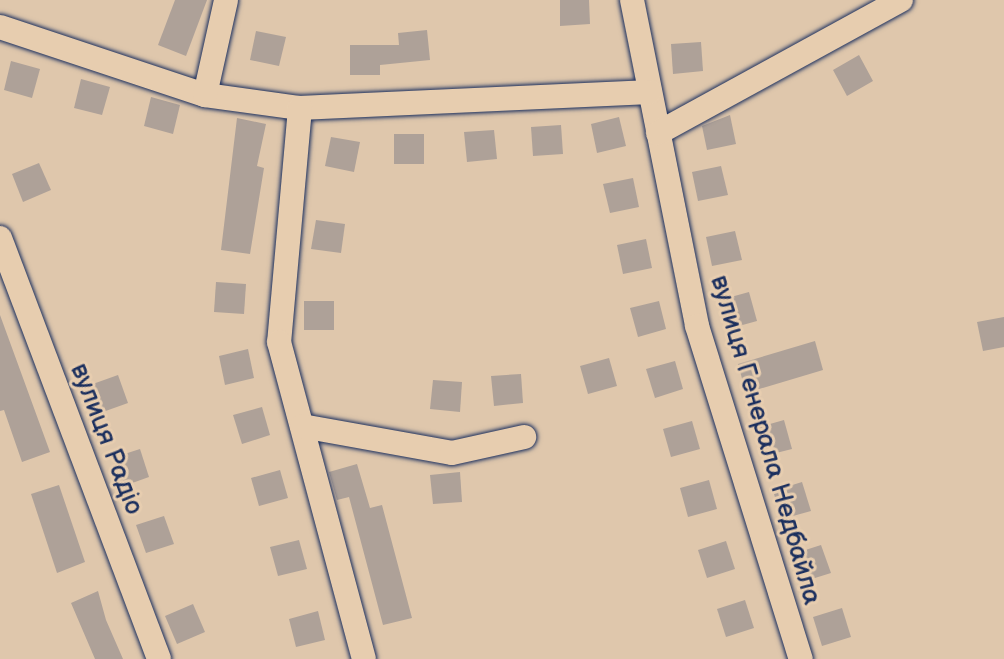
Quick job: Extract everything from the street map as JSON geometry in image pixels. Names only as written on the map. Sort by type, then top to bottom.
[{"type":"street","points":[[205,95],[226,0]]},
{"type":"street","name":"вулиця Генерала Недбайла","points":[[632,0],[697,326],[801,659]]},
{"type":"street","points":[[658,133],[901,0]]},
{"type":"street","points":[[0,27],[205,95],[300,108],[650,92]]},
{"type":"street","points":[[300,108],[279,342],[364,659]]},
{"type":"street","name":"вулиця Радіо","points":[[0,238],[159,659]]},
{"type":"street","points":[[302,426],[452,453],[524,437]]},
{"type":"building","points":[[175,0],[207,0],[186,56],[158,45]]},
{"type":"building","points":[[560,0],[589,0],[590,24],[560,26]]},
{"type":"building","points":[[427,30],[430,60],[380,65],[380,75],[350,75],[350,45],[399,45],[398,33]]},
{"type":"building","points":[[256,31],[286,37],[279,66],[250,60]]},
{"type":"building","points":[[701,42],[703,71],[673,74],[671,44]]},
{"type":"building","points":[[859,55],[873,81],[847,96],[833,70]]},
{"type":"building","points":[[11,61],[40,69],[32,98],[4,90]]},
{"type":"building","points":[[81,79],[110,87],[102,115],[74,108]]},
{"type":"building","points":[[151,97],[180,105],[173,134],[144,126]]},
{"type":"building","points":[[730,115],[736,144],[707,150],[702,126]]},
{"type":"building","points":[[619,117],[626,146],[597,153],[591,124]]},
{"type":"building","points":[[237,118],[266,124],[257,166],[264,168],[250,254],[221,250]]},
{"type":"building","points":[[561,125],[563,154],[533,156],[531,127]]},
{"type":"building","points":[[494,130],[497,159],[467,162],[464,132]]},
{"type":"building","points":[[394,134],[424,134],[424,164],[394,164]]},
{"type":"building","points":[[331,137],[360,142],[354,172],[325,166]]},
{"type":"building","points":[[39,163],[51,190],[23,202],[12,174]]},
{"type":"building","points":[[721,166],[728,195],[698,201],[692,172]]},
{"type":"building","points":[[633,178],[639,207],[610,213],[603,184]]},
{"type":"building","points":[[316,220],[345,224],[341,253],[311,249]]},
{"type":"building","points":[[735,231],[742,260],[712,266],[706,237]]},
{"type":"building","points":[[646,239],[652,268],[623,274],[617,245]]},
{"type":"building","points":[[216,282],[246,284],[244,314],[214,312]]},
{"type":"building","points":[[749,292],[757,321],[728,329],[720,300]]},
{"type":"building","points":[[304,301],[334,301],[334,330],[304,330]]},
{"type":"building","points":[[659,301],[666,329],[638,337],[630,308]]},
{"type":"building","points":[[0,315],[50,452],[22,462],[4,410],[0,411]]},
{"type":"building","points":[[1004,317],[1004,347],[983,351],[977,322]]},
{"type":"building","points":[[815,341],[823,370],[746,393],[738,364]]},
{"type":"building","points":[[248,349],[254,378],[225,385],[219,356]]},
{"type":"building","points":[[609,358],[617,386],[588,394],[580,366]]},
{"type":"building","points":[[675,361],[683,389],[655,398],[646,369]]},
{"type":"building","points":[[521,374],[523,403],[494,406],[491,376]]},
{"type":"building","points":[[118,375],[128,403],[100,413],[90,385]]},
{"type":"building","points":[[433,380],[462,382],[460,412],[430,409]]},
{"type":"building","points":[[262,407],[270,435],[242,444],[233,415]]},
{"type":"building","points":[[784,420],[792,449],[764,456],[756,428]]},
{"type":"building","points":[[692,421],[700,449],[671,457],[663,429]]},
{"type":"building","points":[[140,449],[149,477],[121,487],[112,458]]},
{"type":"building","points":[[357,464],[370,508],[382,505],[412,618],[383,625],[349,497],[337,500],[329,472]]},
{"type":"building","points":[[280,470],[288,498],[259,506],[251,478]]},
{"type":"building","points":[[460,472],[462,502],[433,504],[430,475]]},
{"type":"building","points":[[709,480],[717,509],[688,517],[680,488]]},
{"type":"building","points":[[802,482],[811,511],[782,519],[773,491]]},
{"type":"building","points":[[59,485],[85,562],[57,573],[31,494]]},
{"type":"building","points":[[164,516],[174,544],[146,553],[136,525]]},
{"type":"building","points":[[299,540],[307,569],[278,576],[270,547]]},
{"type":"building","points":[[726,541],[735,569],[707,578],[698,550]]},
{"type":"building","points":[[821,545],[831,573],[802,582],[793,554]]},
{"type":"building","points":[[98,591],[106,620],[123,659],[95,659],[71,603]]},
{"type":"building","points":[[745,600],[754,628],[726,637],[717,609]]},
{"type":"building","points":[[193,604],[205,632],[177,644],[165,616]]},
{"type":"building","points":[[842,608],[851,637],[822,646],[813,617]]},
{"type":"building","points":[[318,611],[325,640],[296,647],[289,619]]}]
